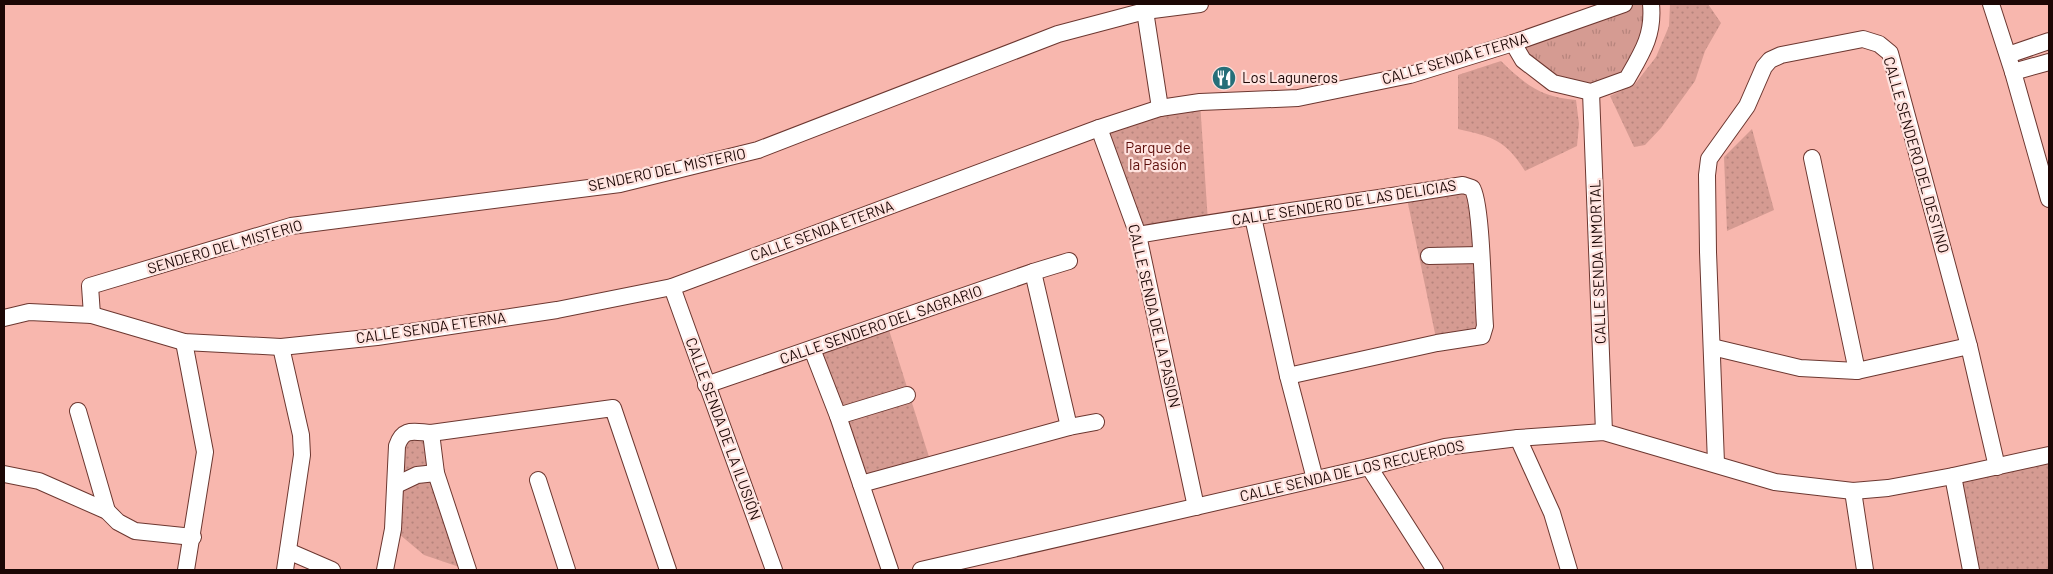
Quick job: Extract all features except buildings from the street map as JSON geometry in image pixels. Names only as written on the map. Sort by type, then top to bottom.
[{"type":"street","name":"SENDERO DEL MISTERIO","points":[[92,315],[90,286],[291,226],[620,184],[758,150],[1058,34],[1145,11],[1200,4]]},
{"type":"street","name":"CALLE SENDA ETERNA","points":[[4,318],[29,312],[92,315],[184,342],[281,346],[377,337],[556,310],[672,287],[1099,128],[1160,108],[1200,102],[1298,98],[1410,75],[1513,43],[1624,4]]},
{"type":"street","points":[[1513,43],[1523,60],[1553,84],[1591,92],[1627,79],[1647,45],[1653,19],[1651,4]]},
{"type":"street","points":[[1991,4],[2008,55],[2049,199]]},
{"type":"street","points":[[1145,11],[1160,108]]},
{"type":"street","name":"CALLE SENDERO DEL DESTINO","points":[[1716,463],[1708,252],[1707,175],[1709,159],[1747,106],[1764,67],[1770,60],[1781,55],[1863,39],[1879,44],[1890,53],[1969,346],[1997,466]]},
{"type":"street","points":[[2008,55],[2049,40]]},
{"type":"street","points":[[2013,72],[2049,62]]},
{"type":"street","name":"CALLE SENDA INMORTAL","points":[[1591,92],[1604,432]]},
{"type":"street","name":"CALLE SENDA DE LA PASION","points":[[1099,128],[1138,235],[1196,507]]},
{"type":"street","points":[[1812,158],[1857,371]]},
{"type":"street","name":"CALLE SENDERO DE LAS DELICIAS","points":[[1138,235],[1208,222],[1253,217],[1463,184],[1472,188],[1476,197],[1481,255],[1485,326],[1482,336],[1437,343],[1288,376]]},
{"type":"street","points":[[1253,217],[1288,376],[1315,479]]},
{"type":"street","points":[[1429,256],[1481,255]]},
{"type":"street","name":"CALLE SENDERO DEL SAGRARIO","points":[[706,385],[1032,272],[1069,261]]},
{"type":"street","points":[[1032,272],[1069,427]]},
{"type":"street","name":"CALLE SENDA DE LA ILUSIÓN","points":[[672,287],[774,570]]},
{"type":"street","points":[[184,342],[205,452],[193,537],[186,570]]},
{"type":"street","points":[[281,346],[301,435],[302,455],[285,570]]},
{"type":"street","points":[[1712,346],[1800,368],[1857,371],[1969,346]]},
{"type":"street","points":[[812,349],[838,416],[890,570]]},
{"type":"street","points":[[838,416],[907,395]]},
{"type":"street","points":[[385,570],[393,529],[397,446],[400,436],[412,432],[431,433],[613,408],[668,570]]},
{"type":"street","points":[[78,411],[106,511]]},
{"type":"street","points":[[861,484],[1069,427],[1096,422]]},
{"type":"street","name":"CALLE SENDA DE LOS RECUERDOS","points":[[920,570],[1369,467],[1445,447],[1518,438],[1604,432],[1716,463],[1775,482],[1853,491],[1888,488],[2049,455]]},
{"type":"street","points":[[431,433],[436,472],[468,570]]},
{"type":"street","points":[[1518,438],[1552,513],[1569,570]]},
{"type":"street","points":[[1369,467],[1435,570]]},
{"type":"street","points":[[396,485],[417,476],[436,472]]},
{"type":"street","points":[[4,474],[39,481],[106,511],[118,522],[135,531],[193,537]]},
{"type":"street","points":[[1953,476],[1971,570]]},
{"type":"street","points":[[538,480],[567,570]]},
{"type":"street","points":[[1853,491],[1865,570]]},
{"type":"street","points":[[288,551],[332,570]]},
{"type":"green space","points":[[1624,4],[1651,4],[1627,79],[1591,92],[1553,83],[1513,43]]},
{"type":"green space","points":[[1670,4],[1708,4],[1721,23],[1705,51],[1695,81],[1661,128],[1645,145],[1634,147],[1610,96],[1635,84],[1656,57],[1669,26]]},
{"type":"green space","points":[[1501,61],[1518,77],[1543,93],[1576,100],[1579,124],[1577,146],[1525,171],[1511,152],[1497,141],[1480,134],[1458,129],[1458,75]]},
{"type":"green space","name":"Parque de la Pasión","points":[[1200,102],[1208,222],[1138,235],[1099,128]]},
{"type":"green space","points":[[1752,129],[1774,210],[1727,231],[1724,157]]},
{"type":"green space","points":[[1468,185],[1485,326],[1437,343],[1406,194]]},
{"type":"green space","points":[[889,330],[930,460],[862,477],[818,355]]},
{"type":"green space","points":[[431,433],[468,570],[424,555],[393,529],[400,436]]},
{"type":"green space","points":[[2049,455],[2049,570],[1971,570],[1953,476]]},
{"type":"place","name":"Los Laguneros","points":[[1224,78]]}]
